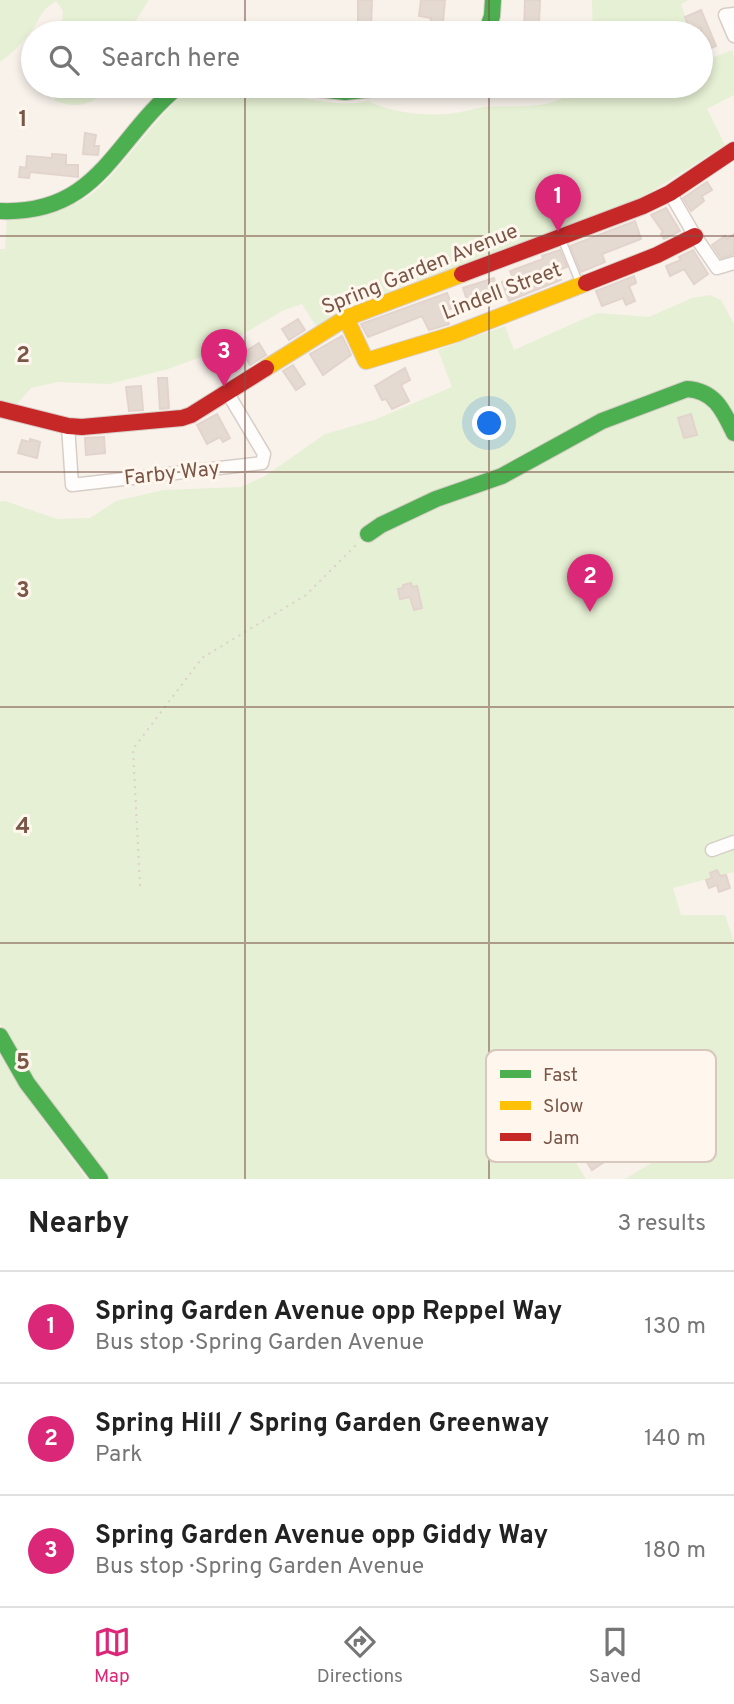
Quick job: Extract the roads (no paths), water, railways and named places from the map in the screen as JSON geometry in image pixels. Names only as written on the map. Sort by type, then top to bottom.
[{"type":"street","points":[[490,21],[493,0]]},
{"type":"street","points":[[729,15],[734,36]]},
{"type":"street","points":[[0,211],[44,208],[82,190],[164,98]]},
{"type":"street","name":"Spring Garden Avenue","points":[[0,409],[68,426],[107,425],[191,415],[346,318],[643,206],[670,193],[734,150]]},
{"type":"street","points":[[670,193],[717,268],[734,263]]},
{"type":"street","name":"Lindell Street","points":[[346,318],[366,361],[455,334],[656,255],[695,236]]},
{"type":"street","points":[[368,534],[436,499],[502,476],[602,421],[687,389],[697,389],[713,396],[734,433]]},
{"type":"street","name":"Farby Way","points":[[68,426],[72,485],[262,463],[264,454],[227,392]]},
{"type":"street","points":[[712,850],[734,842]]},
{"type":"street","points":[[0,1036],[27,1083],[100,1179]]},
{"type":"lane","points":[[561,237],[580,284]]},
{"type":"place","name":"Spring Garden Avenue opp Reppel Way","points":[[558,232]]},
{"type":"place","name":"Spring Garden Avenue opp Giddy Way","points":[[224,387]]},
{"type":"place","name":"Spring Hill / Spring Garden Greenway","points":[[590,612]]}]
